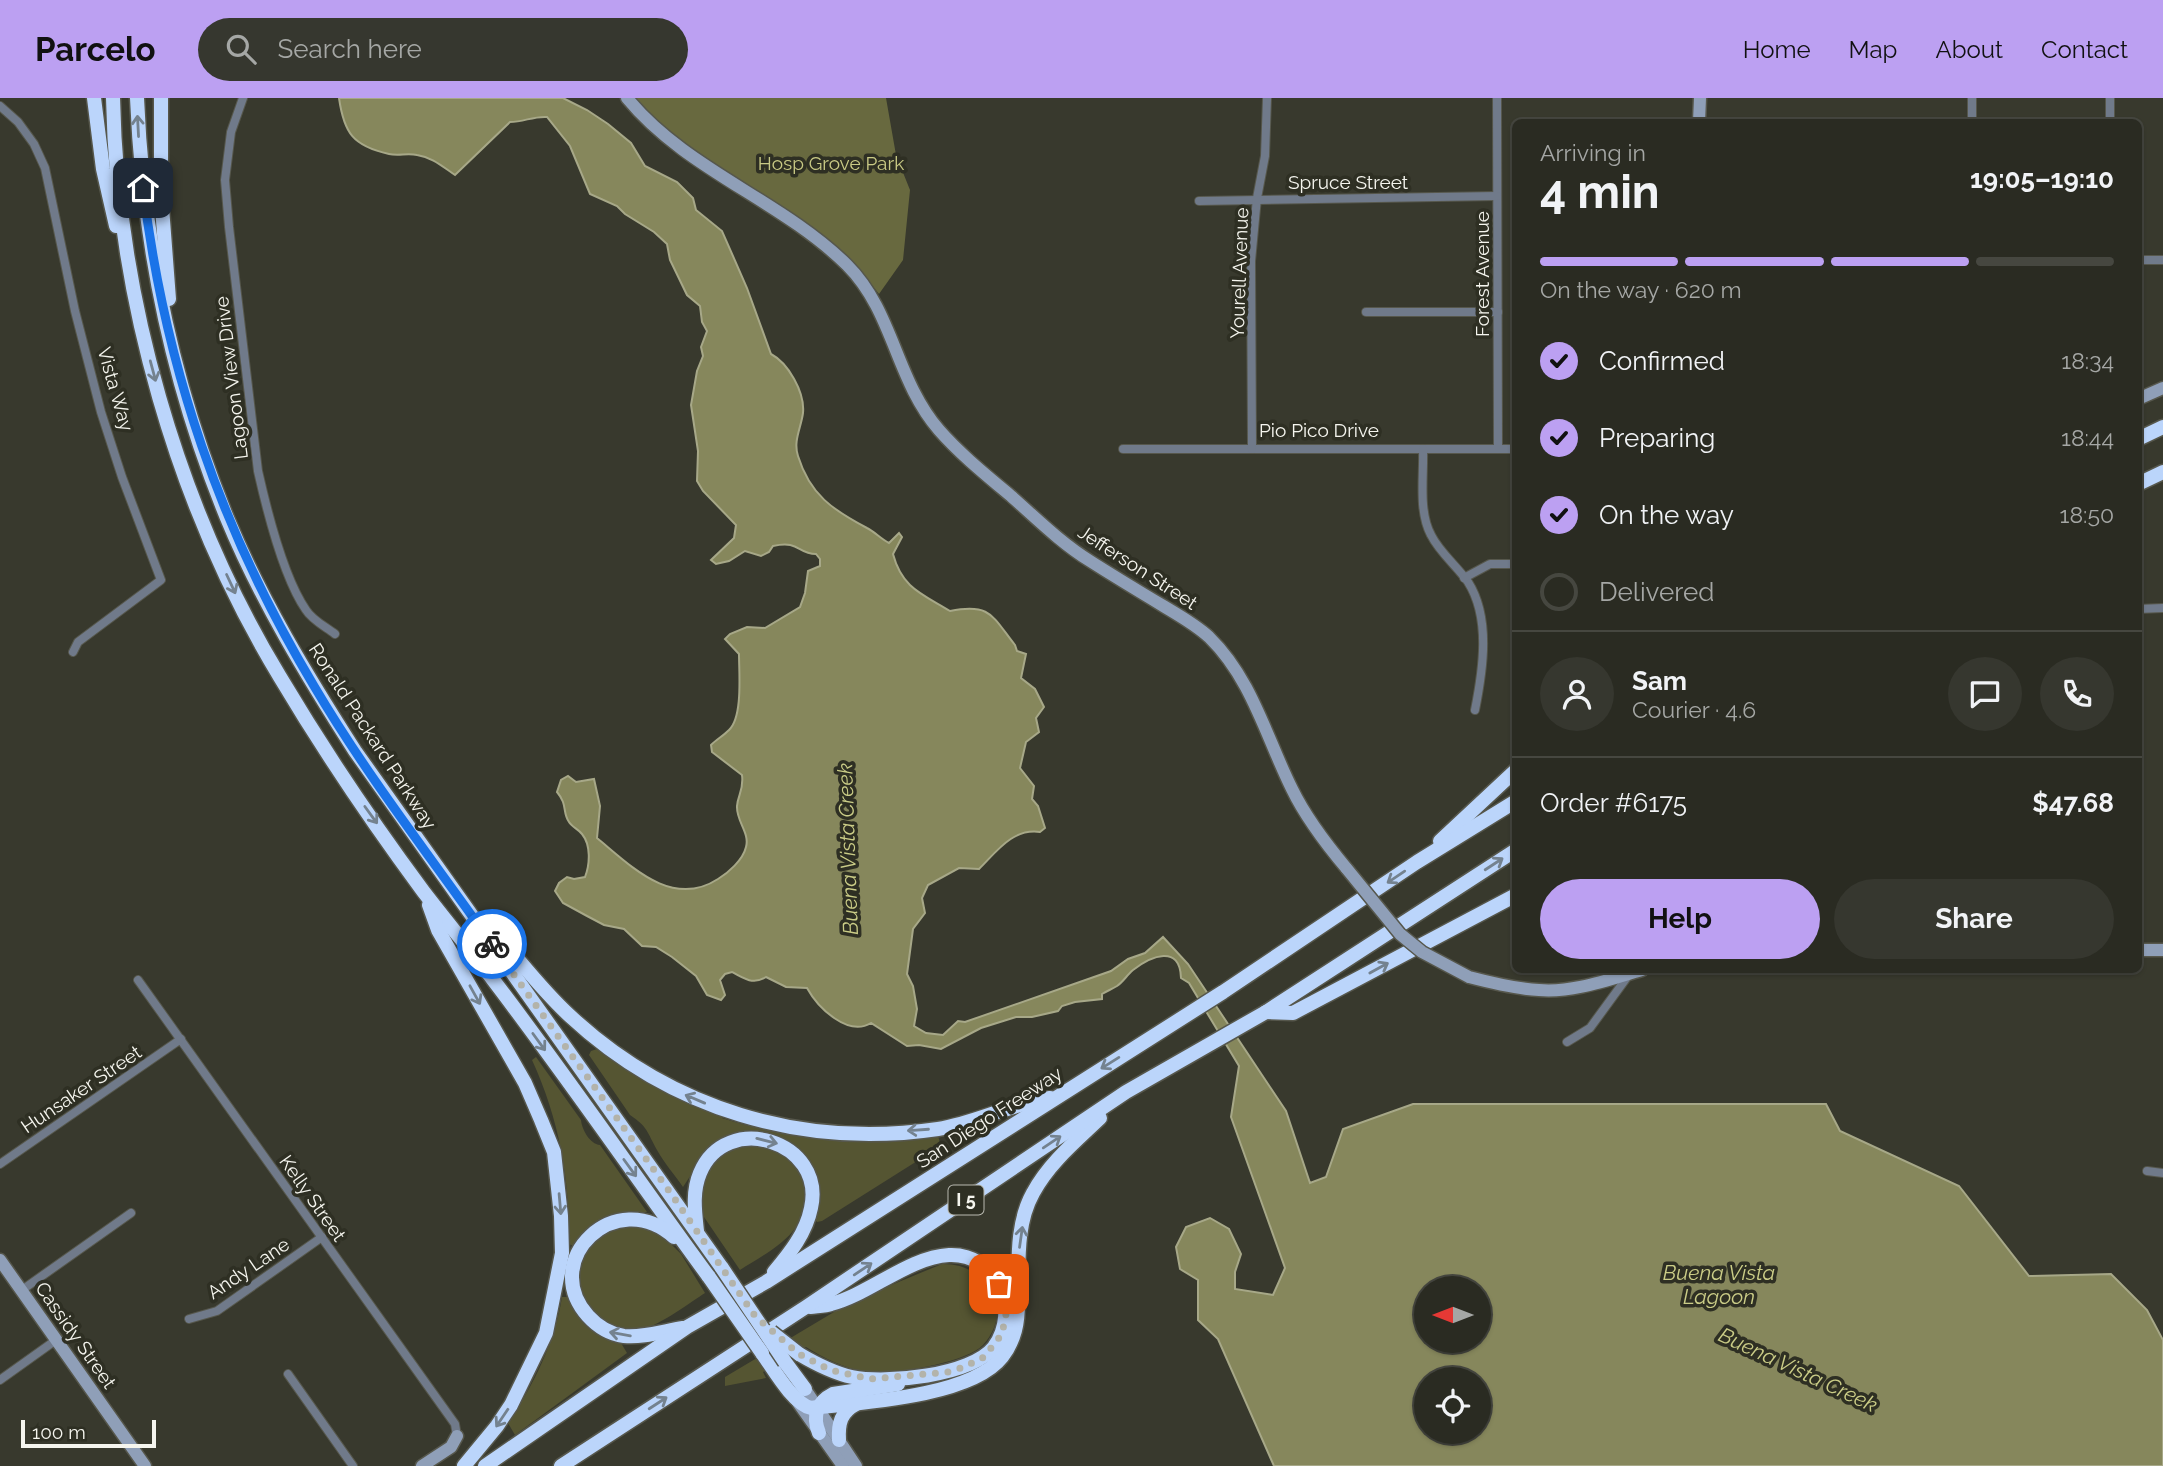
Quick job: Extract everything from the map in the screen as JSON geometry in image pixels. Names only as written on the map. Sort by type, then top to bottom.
[{"type":"highway","points":[[94,98],[103,169],[157,385],[188,485],[248,621],[331,760],[423,891],[495,981],[709,1277],[779,1365],[806,1408],[953,1386],[980,1374],[1000,1359],[1015,1333],[1018,1317],[1019,1244],[1024,1217],[1033,1192],[1060,1156],[1126,1092]]},
{"type":"highway","points":[[113,98],[117,173],[136,305]]},
{"type":"highway","name":"Ronald Packard Parkway","points":[[137,98],[149,240],[175,363],[194,428],[227,518],[273,613],[314,687],[348,740],[755,1316]]},
{"type":"highway","points":[[160,98],[163,247],[175,363]]},
{"type":"highway","points":[[2142,437],[2163,428]]},
{"type":"highway","points":[[2142,482],[2163,472]]},
{"type":"highway","points":[[1417,862],[1512,774]]},
{"type":"highway","name":"San Diego Freeway","points":[[485,1466],[687,1327],[766,1282],[1223,992],[1417,862],[1512,803]]},
{"type":"highway","name":"I 5","points":[[561,1466],[806,1307],[1126,1092],[1266,1012],[1512,853]]},
{"type":"highway","points":[[452,887],[577,1023],[621,1059],[653,1079],[713,1107],[783,1126],[850,1134],[938,1129],[1024,1102],[1055,1098]]},
{"type":"highway","points":[[423,891],[438,930],[525,1083],[541,1120],[554,1152],[561,1216],[562,1253],[546,1333],[511,1405],[464,1466]]},
{"type":"highway","points":[[1266,1012],[1293,1013],[1512,897]]},
{"type":"highway","points":[[697,1233],[694,1199],[700,1171],[721,1147],[747,1138],[760,1138],[786,1147],[806,1170],[811,1186],[811,1210],[799,1239],[766,1282]]},
{"type":"highway","points":[[687,1327],[627,1336],[606,1331],[583,1311],[575,1293],[573,1275],[582,1244],[599,1228],[620,1220],[651,1222],[664,1228],[690,1251]]},
{"type":"highway","points":[[755,1316],[799,1354],[830,1370],[871,1379],[949,1372],[984,1357],[1002,1334],[1007,1309],[999,1284],[981,1264],[964,1257],[948,1255],[925,1260],[833,1304],[806,1307]]},
{"type":"highway","points":[[755,1316],[779,1365]]},
{"type":"highway","points":[[819,1433],[816,1427],[817,1408],[826,1397],[887,1387],[898,1384],[907,1377]]},
{"type":"highway","points":[[839,1440],[842,1415],[859,1402]]},
{"type":"main road","name":"Jefferson Street","points":[[627,98],[644,118],[672,142],[820,242],[848,266],[872,297],[888,329],[904,376],[915,398],[951,443],[1051,532],[1087,559],[1207,635],[1230,660],[1247,688],[1292,790],[1317,833],[1400,933],[1422,952],[1469,977],[1494,984],[1541,990],[1570,989],[1629,973]]},
{"type":"main road","points":[[1699,119],[1700,98]]},
{"type":"main road","points":[[2142,397],[2163,388]]},
{"type":"main road","points":[[2142,950],[2163,950]]},
{"type":"main road","name":"Cassidy Street","points":[[0,1259],[145,1466]]},
{"type":"main road","points":[[799,1393],[819,1433],[842,1466]]},
{"type":"main road","points":[[817,1408],[856,1466]]},
{"type":"main road","points":[[422,1466],[451,1447],[457,1436]]},
{"type":"street","name":"Lagoon View Drive","points":[[243,98],[232,132],[225,180],[258,471],[267,510],[293,585],[307,612],[335,634]]},
{"type":"street","name":"Yourell Avenue","points":[[1251,449],[1251,261],[1257,198],[1265,156],[1268,98]]},
{"type":"street","name":"Forest Avenue","points":[[1497,98],[1498,449]]},
{"type":"street","points":[[1972,98],[1972,119]]},
{"type":"street","points":[[2110,98],[2110,119]]},
{"type":"street","name":"Vista Way","points":[[0,106],[18,122],[34,144],[45,168],[75,311],[101,412],[160,580],[78,642],[73,652]]},
{"type":"street","name":"Spruce Street","points":[[1199,201],[1257,198],[1497,197]]},
{"type":"street","points":[[2142,260],[2163,260]]},
{"type":"street","points":[[1366,312],[1497,312]]},
{"type":"street","name":"Pio Pico Drive","points":[[1123,449],[1512,449]]},
{"type":"street","points":[[1423,449],[1424,517],[1431,536],[1469,584],[1481,615],[1481,681],[1475,710]]},
{"type":"street","points":[[1464,578],[1490,564],[1512,564]]},
{"type":"street","points":[[2142,608],[2163,608]]},
{"type":"street","points":[[1567,1042],[1590,1028],[1634,973]]},
{"type":"street","name":"Kelly Street","points":[[138,980],[455,1424],[457,1436]]},
{"type":"street","name":"Hunsaker Street","points":[[0,1164],[181,1040]]},
{"type":"street","points":[[2147,1171],[2163,1173]]},
{"type":"street","points":[[22,1290],[131,1213]]},
{"type":"street","name":"Andy Lane","points":[[189,1319],[217,1311],[321,1237]]},
{"type":"street","points":[[0,1380],[56,1340]]},
{"type":"street","points":[[288,1374],[353,1466]]},
{"type":"shaded area","points":[[597,1049],[673,1094],[722,1115],[722,1118],[749,1126],[829,1139],[882,1140],[938,1136],[941,1146],[817,1222],[813,1217],[809,1162],[790,1144],[772,1135],[744,1133],[730,1137],[704,1155],[683,1187],[646,1130],[630,1115],[589,1055]]},
{"type":"shaded area","points":[[536,1057],[581,1120],[587,1136],[600,1145],[647,1212],[609,1216],[590,1228],[575,1247],[569,1244],[561,1150],[549,1104],[532,1060]]},
{"type":"shaded area","points":[[749,1144],[771,1147],[792,1160],[803,1181],[805,1205],[791,1234],[740,1270],[704,1217],[701,1191],[709,1170],[716,1161],[736,1148]]},
{"type":"shaded area","points":[[636,1224],[663,1236],[681,1254],[705,1293],[651,1326],[623,1329],[606,1322],[592,1310],[583,1294],[579,1276],[581,1259],[590,1244],[608,1230]]},
{"type":"shaded area","points":[[942,1264],[972,1271],[992,1291],[997,1317],[993,1331],[983,1345],[974,1351],[945,1363],[876,1373],[842,1365],[806,1347],[763,1372],[766,1378],[725,1386],[725,1377],[839,1309]]},
{"type":"shaded area","points":[[562,1297],[569,1297],[572,1306],[588,1328],[621,1343],[627,1353],[515,1435],[508,1423],[542,1363]]},
{"type":"green space","name":"Hosp Grove Park","points":[[634,98],[886,98],[896,155],[910,190],[903,260],[879,294],[853,262],[818,233],[672,136]]},
{"type":"water","name":"Buena Vista Lagoon","points":[[339,98],[563,98],[608,124],[631,143],[645,166],[677,182],[693,198],[696,210],[722,231],[747,288],[771,354],[789,371],[798,387],[803,413],[797,450],[803,470],[816,491],[833,508],[889,543],[899,533],[902,537],[893,554],[902,575],[914,589],[950,611],[974,609],[989,614],[1017,651],[1026,654],[1021,678],[1035,689],[1044,707],[1036,718],[1039,732],[1026,742],[1020,768],[1034,786],[1032,799],[1038,806],[1045,828],[1040,832],[1014,837],[979,869],[959,868],[928,885],[922,898],[925,913],[913,929],[907,974],[913,986],[917,1009],[914,1026],[926,1033],[943,1035],[958,1021],[965,1022],[1111,971],[1128,959],[1145,953],[1163,937],[1188,964],[1286,1111],[1310,1183],[1326,1177],[1343,1129],[1413,1104],[1826,1104],[1840,1131],[1959,1186],[2029,1276],[2111,1274],[2147,1310],[2163,1340],[2163,1466],[1274,1466],[1218,1339],[1198,1320],[1198,1280],[1180,1269],[1176,1247],[1186,1227],[1210,1218],[1229,1229],[1241,1254],[1235,1272],[1235,1289],[1273,1295],[1285,1268],[1231,1117],[1239,1066],[1189,983],[1181,978],[1176,960],[1163,956],[1148,961],[1133,970],[1117,986],[1102,994],[1102,999],[1075,1002],[1062,1006],[1058,1011],[1032,1017],[1016,1017],[981,1028],[941,1049],[907,1046],[871,1023],[853,1026],[834,1018],[818,1004],[807,988],[786,987],[766,977],[753,981],[732,972],[725,974],[720,980],[725,995],[721,1000],[707,995],[696,976],[672,957],[656,947],[642,946],[624,929],[604,925],[563,903],[555,891],[559,883],[567,877],[585,877],[589,861],[585,838],[569,822],[563,801],[557,792],[561,780],[568,776],[576,782],[594,779],[600,806],[597,838],[653,880],[668,887],[701,887],[722,876],[738,861],[747,842],[737,811],[742,775],[712,752],[711,745],[729,730],[738,705],[739,654],[725,639],[747,627],[765,628],[800,607],[808,571],[820,566],[820,559],[816,554],[782,545],[773,546],[761,556],[745,551],[729,561],[716,564],[711,560],[734,538],[736,525],[703,491],[697,481],[698,451],[691,405],[697,371],[703,356],[701,347],[707,331],[702,322],[700,306],[687,295],[670,260],[667,244],[617,206],[590,194],[570,146],[547,117],[510,122],[455,175],[422,156],[389,154],[367,147],[352,136],[344,120]]},
{"type":"way so far","points":[[492,944],[755,1316],[799,1354],[830,1370],[871,1379],[949,1372],[973,1364],[993,1348],[1002,1334],[1007,1309],[999,1284]]},
{"type":"route","points":[[143,188],[158,290],[175,363],[194,428],[227,518],[249,566],[314,687],[355,751],[492,944]]},
{"type":"water label","name":"Buena Vista Creek","points":[[848,849]]},
{"type":"water label","name":"Buena Vista Creek","points":[[1798,1370]]}]
